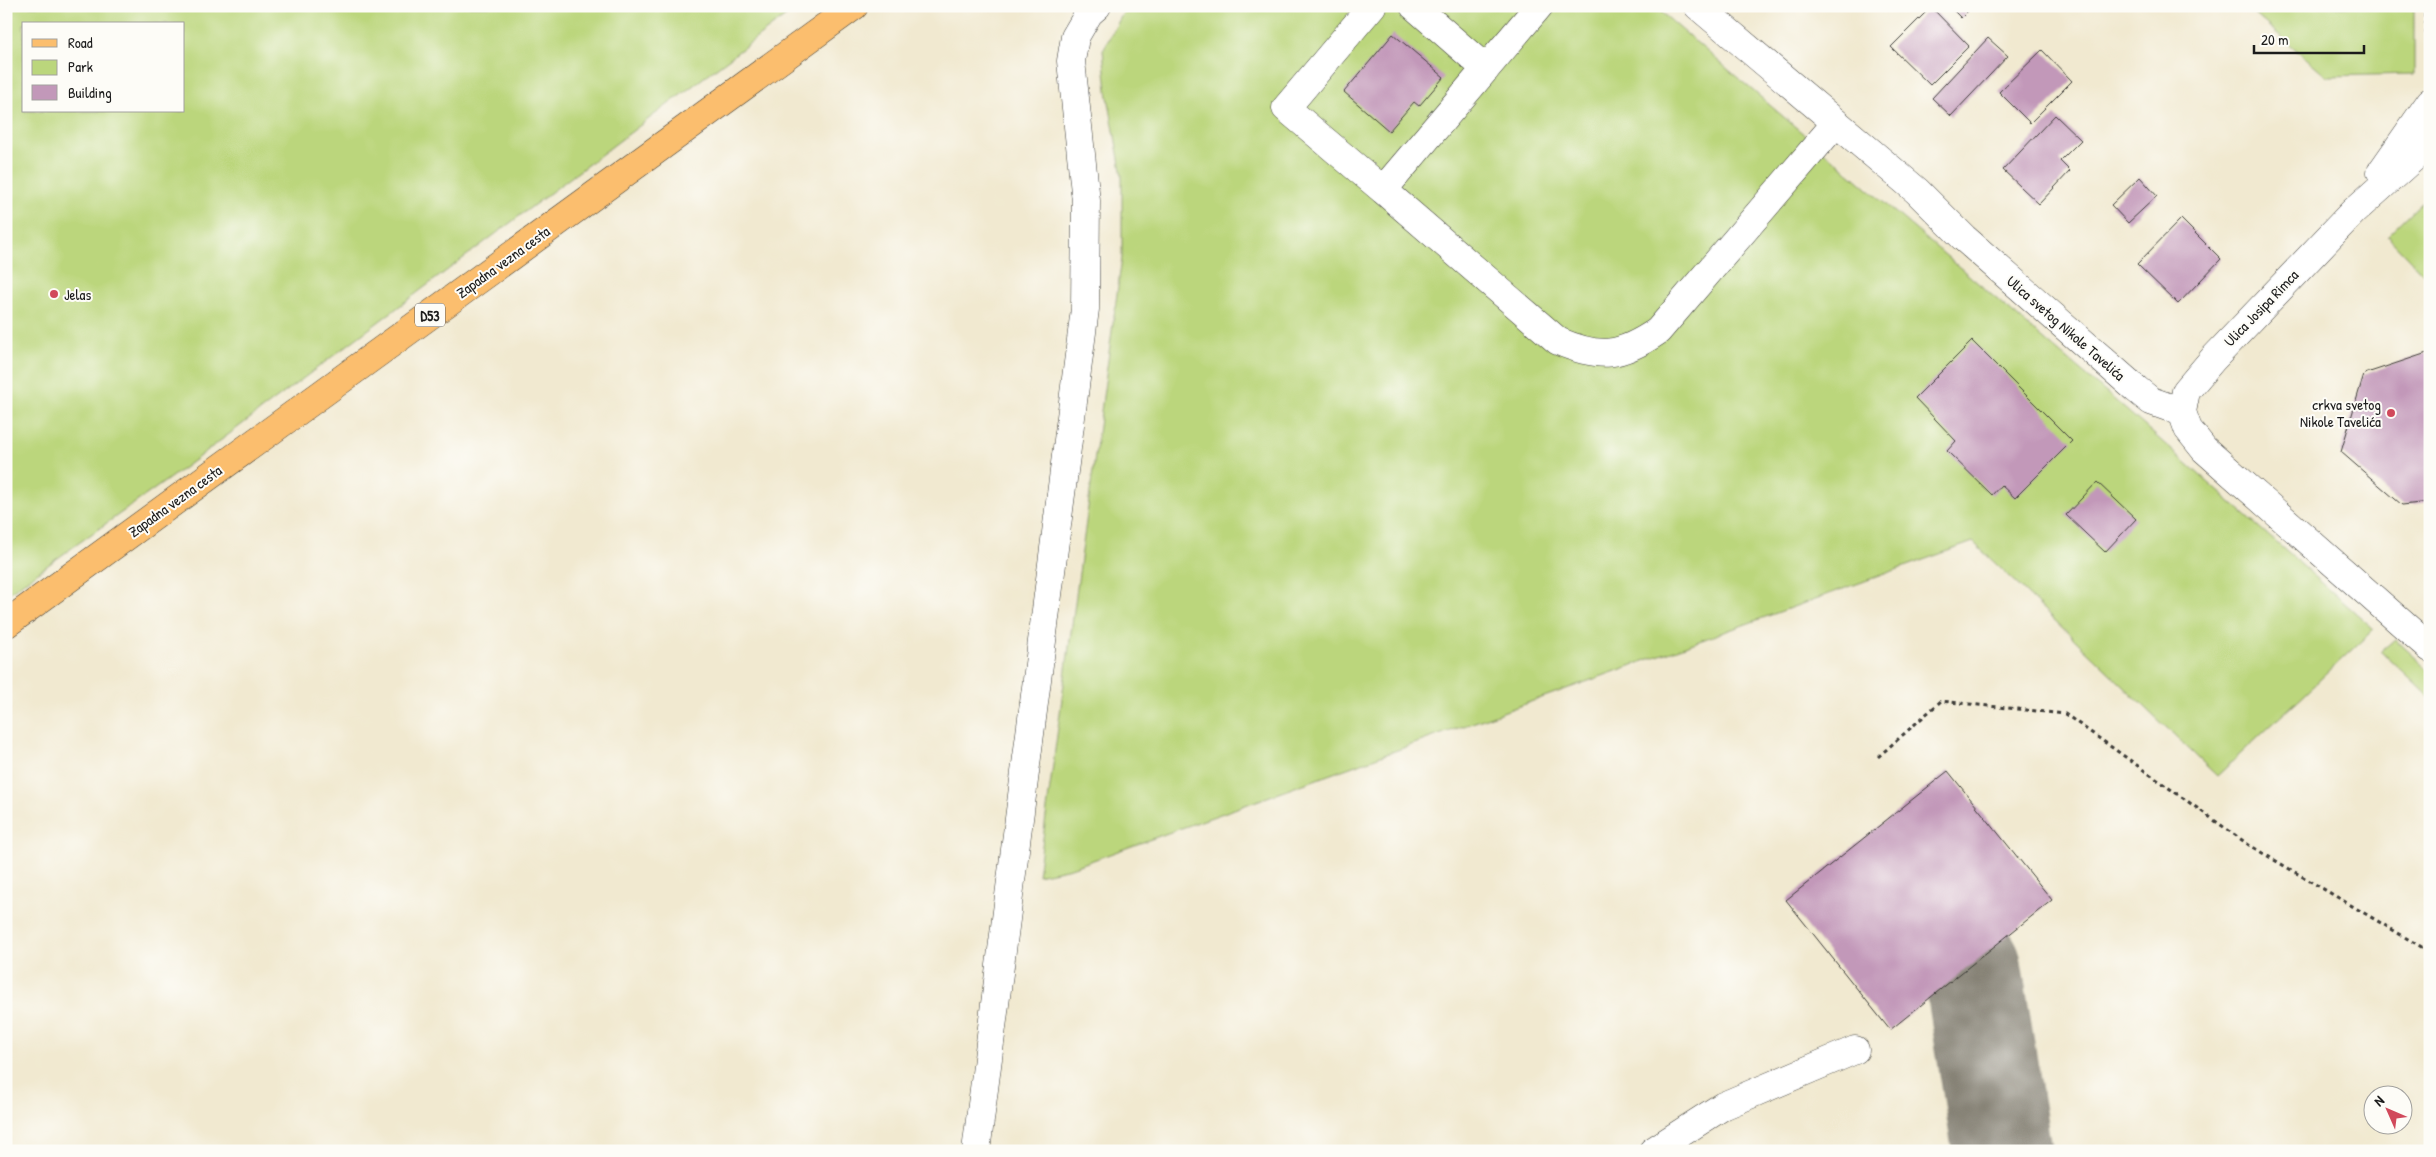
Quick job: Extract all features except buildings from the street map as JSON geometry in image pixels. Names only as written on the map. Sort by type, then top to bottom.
[{"type":"main road","name":"Zapadna vezna cesta","points":[[6,624],[854,6]]},
{"type":"street","points":[[976,1151],[1084,309],[1086,201],[1071,61],[1075,37],[1089,13],[1097,6]]},
{"type":"street","points":[[1372,6],[1286,108],[1558,341],[1576,349],[1616,353],[1637,345],[1658,331],[1836,124]]},
{"type":"street","points":[[1414,6],[1486,68]]},
{"type":"street","points":[[1383,190],[1539,6]]},
{"type":"street","name":"Ulica svetog Nikole Tavelića","points":[[1698,6],[1916,191],[1964,238],[2136,389],[2151,401],[2182,412]]},
{"type":"street","name":"Ulica Josipa Rimca","points":[[2353,212],[2428,104]]},
{"type":"street","name":"Ulica Josipa Rimca","points":[[2182,412],[2186,391],[2200,373],[2353,212],[2430,143]]},
{"type":"street","points":[[2182,412],[2188,429],[2204,449],[2430,648]]},
{"type":"street","points":[[1653,1151],[1723,1106],[1855,1050]]},
{"type":"path","points":[[2424,6],[2429,71],[2413,95],[2428,104]]},
{"type":"path","points":[[1878,757],[1941,701],[2065,714],[2249,845],[2430,952]]},
{"type":"green space","points":[[6,6],[799,6],[184,468],[6,595]]},
{"type":"green space","points":[[1132,6],[1654,6],[2131,414],[2374,629],[2217,776],[1973,542],[1071,868],[1038,875],[1122,257],[1122,176],[1107,91],[1103,50],[1123,13]]},
{"type":"green space","points":[[2245,6],[2414,6],[2414,74],[2327,76]]},
{"type":"green space","points":[[2430,194],[2430,281],[2387,236]]},
{"type":"green space","points":[[2395,639],[2430,671],[2430,698],[2381,651]]},
{"type":"taxiway","points":[[1972,965],[2002,1151]]},
{"type":"place","name":"Jelas","points":[[54,294]]},
{"type":"place","name":"crkva svetog Nikole Tavelića","points":[[2391,413]]}]
